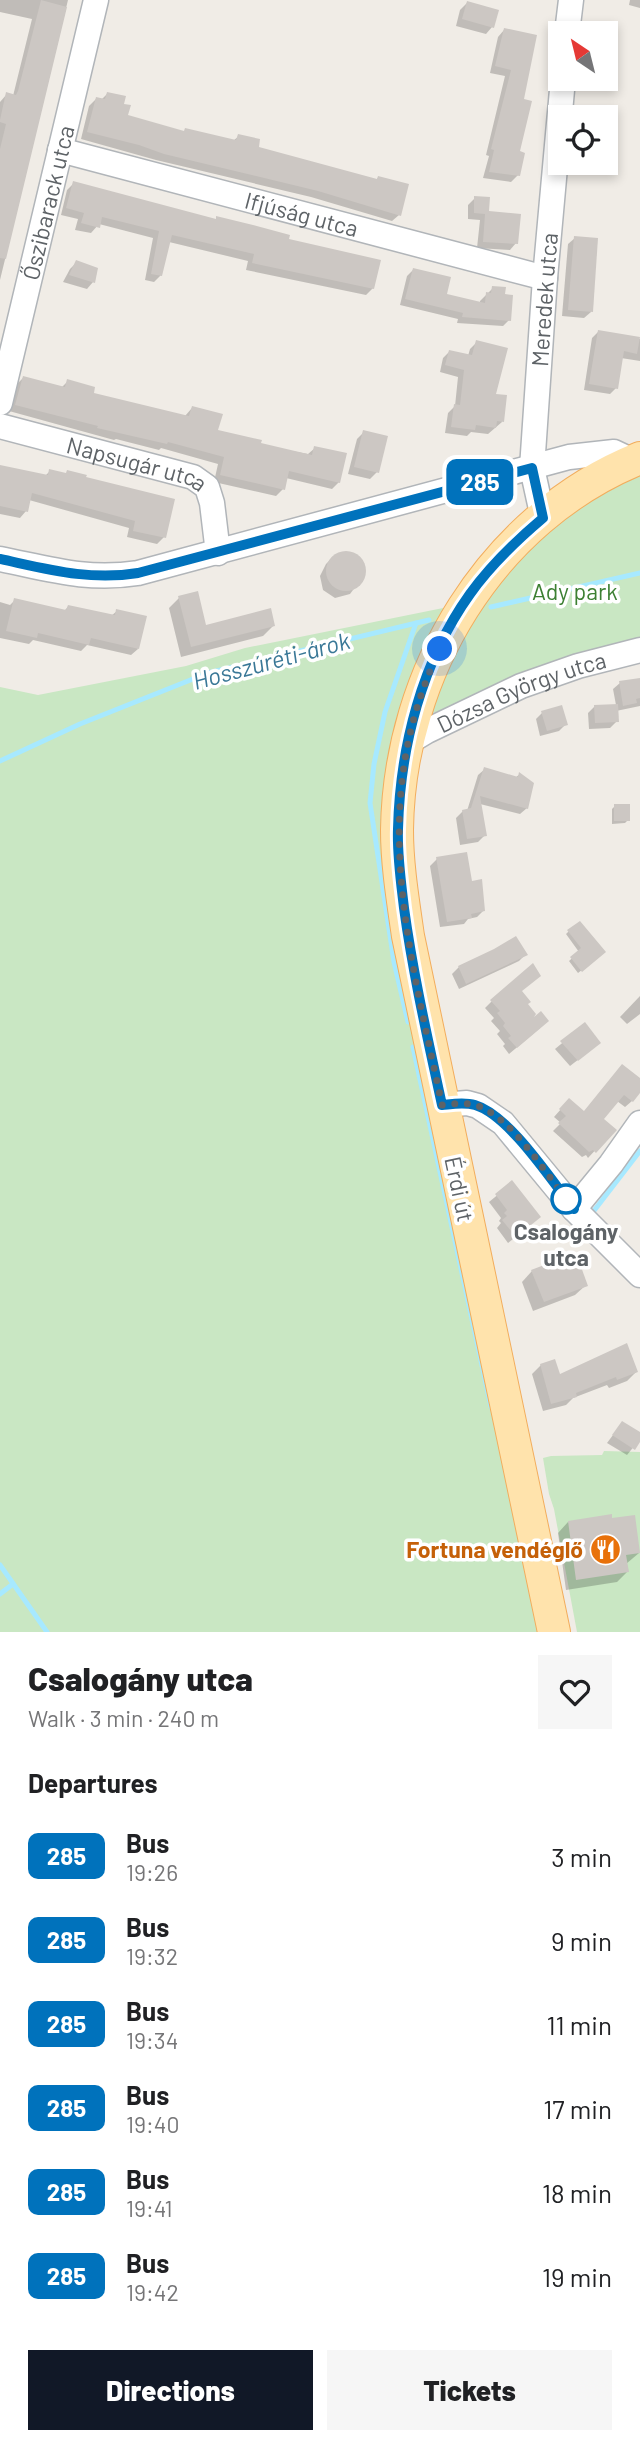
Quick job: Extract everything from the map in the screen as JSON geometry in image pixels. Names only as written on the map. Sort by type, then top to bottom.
[{"type":"main road","name":"Érdi út","points":[[554,1632],[408,936],[397,830],[400,786],[416,706],[431,667],[470,595],[543,518],[570,497],[636,460]]},
{"type":"street","name":"Őszibarack utca","points":[[0,403],[96,0]]},
{"type":"street","points":[[569,21],[570,0]]},
{"type":"street","name":"Meredek utca","points":[[543,518],[532,468],[562,91]]},
{"type":"street","name":"Ifjúság utca","points":[[60,150],[545,278]]},
{"type":"street","name":"Napsugár utca","points":[[0,426],[193,477],[207,487],[212,503],[218,553]]},
{"type":"street","points":[[0,559],[82,576],[110,577],[138,573],[569,457],[614,452],[636,460]]},
{"type":"street","name":"Dózsa György utca","points":[[407,743],[522,686],[578,666],[640,650]]},
{"type":"street","points":[[442,1105],[467,1103],[489,1111],[516,1136],[574,1209],[640,1275]]},
{"type":"street","points":[[574,1209],[640,1123]]},
{"type":"green space","name":"Ady park","points":[[640,470],[640,641],[427,715],[433,693],[482,598],[552,524]]},
{"type":"green space","points":[[453,606],[389,799],[545,1632],[0,1632],[0,687],[38,695],[186,666],[245,648]]},
{"type":"green space","points":[[604,1451],[640,1452],[640,1632],[577,1632],[549,1494],[543,1458],[602,1455]]},
{"type":"building","points":[[41,0],[67,7],[6,259],[0,258],[0,149],[6,124],[0,120],[6,92],[16,95],[18,91]]},
{"type":"building","points":[[467,1],[499,10],[494,28],[462,19]]},
{"type":"building","points":[[504,28],[537,35],[524,99],[532,101],[520,151],[525,153],[520,176],[489,172],[494,150],[491,149],[511,70],[495,66]]},
{"type":"building","points":[[107,92],[126,96],[124,104],[131,105],[128,115],[184,131],[185,128],[236,140],[238,134],[260,139],[259,147],[377,179],[378,176],[409,184],[401,216],[318,191],[164,154],[87,132],[96,97],[105,99]]},
{"type":"building","points":[[73,181],[216,219],[216,216],[253,225],[290,235],[289,239],[381,260],[374,289],[252,263],[254,254],[172,235],[162,276],[151,274],[159,231],[102,217],[100,228],[81,223],[84,213],[66,208]]},
{"type":"building","points":[[474,196],[490,197],[489,211],[521,214],[518,244],[483,242],[485,214],[474,213]]},
{"type":"building","points":[[574,236],[598,238],[593,312],[568,310]]},
{"type":"building","points":[[76,260],[98,268],[95,283],[69,275]]},
{"type":"building","points":[[413,268],[451,277],[447,294],[485,303],[486,292],[491,293],[492,286],[506,287],[505,294],[513,295],[511,321],[462,317],[463,313],[405,299]]},
{"type":"building","points":[[598,330],[640,337],[637,354],[624,351],[618,389],[589,384]]},
{"type":"building","points":[[476,340],[508,348],[496,394],[507,395],[504,422],[497,421],[496,428],[476,425],[475,430],[451,427],[454,404],[460,405],[464,370],[445,365],[449,350],[472,355]]},
{"type":"building","points":[[23,376],[65,387],[67,379],[95,387],[94,393],[189,416],[192,406],[223,414],[218,430],[262,440],[261,443],[312,455],[314,446],[347,453],[340,483],[289,471],[285,490],[220,475],[224,457],[168,442],[167,444],[97,428],[98,426],[15,405]]},
{"type":"building","points":[[363,430],[388,436],[379,473],[354,467]]},
{"type":"building","points":[[0,465],[48,475],[49,469],[66,473],[67,470],[175,499],[166,538],[133,531],[135,521],[32,493],[28,512],[0,506]]},
{"type":"building","points":[[346,551],[360,557],[366,571],[360,585],[346,591],[332,585],[326,571],[332,557]]},
{"type":"building","points":[[198,591],[206,625],[271,608],[275,626],[191,647],[178,596]]},
{"type":"building","points":[[14,598],[66,610],[68,605],[115,615],[116,609],[147,616],[139,649],[91,638],[89,645],[38,633],[37,638],[6,631]]},
{"type":"building","points":[[640,678],[640,698],[636,699],[637,703],[623,706],[619,681]]},
{"type":"building","points":[[618,704],[619,722],[595,723],[594,705]]},
{"type":"building","points":[[562,705],[568,725],[547,731],[541,711]]},
{"type":"building","points":[[484,767],[518,777],[519,772],[534,783],[528,809],[480,796],[487,836],[467,839],[462,810],[471,808]]},
{"type":"building","points":[[614,804],[630,804],[630,821],[614,821]]},
{"type":"building","points":[[467,852],[472,881],[482,879],[485,911],[471,914],[472,918],[447,922],[436,857]]},
{"type":"building","points":[[580,921],[606,952],[582,972],[570,957],[581,948],[567,930]]},
{"type":"building","points":[[516,936],[528,955],[466,984],[458,966]]},
{"type":"building","points":[[533,963],[541,976],[522,991],[531,1002],[528,1004],[536,1014],[534,1017],[541,1011],[549,1021],[517,1048],[508,1038],[511,1036],[497,1013],[500,1011],[490,1000]]},
{"type":"building","points":[[585,1022],[601,1043],[578,1061],[560,1041]]},
{"type":"building","points":[[622,1064],[640,1078],[640,1093],[633,1102],[624,1095],[604,1119],[617,1130],[596,1153],[593,1150],[589,1152],[558,1123],[566,1116],[559,1109],[569,1098],[584,1111]]},
{"type":"building","points":[[512,1180],[541,1217],[516,1237],[502,1220],[507,1216],[504,1213],[507,1210],[495,1194]]},
{"type":"building","points":[[576,1253],[588,1286],[544,1302],[531,1270]]},
{"type":"building","points":[[627,1343],[638,1372],[617,1380],[616,1377],[576,1393],[577,1397],[551,1404],[540,1364],[555,1359],[560,1374]]},
{"type":"building","points":[[622,1421],[640,1432],[640,1442],[635,1450],[612,1435]]},
{"type":"building","name":"Fortuna vendéglő","points":[[612,1514],[612,1518],[635,1515],[640,1553],[626,1555],[629,1572],[576,1580],[568,1521]]},
{"type":"waterway","name":"Hosszúréti-árok","points":[[491,607],[640,573]]},
{"type":"waterway","name":"Hosszúréti-árok","points":[[0,761],[80,724],[208,673],[429,620]]},
{"type":"waterway","points":[[408,1022],[394,962],[370,803],[374,764],[385,712],[416,623]]},
{"type":"waterway","points":[[413,1047],[491,1407]]},
{"type":"waterway","points":[[593,1212],[640,1151]]},
{"type":"waterway","points":[[0,1565],[47,1632]]},
{"type":"waterway","points":[[0,1594],[13,1584]]},
{"type":"bus line","name":"285","points":[[0,559],[82,576],[110,577],[138,573],[532,468],[543,518],[484,577],[470,595],[431,667],[416,706],[407,743],[397,830],[408,936],[442,1105],[467,1103],[489,1111],[516,1136],[574,1209]]},
{"type":"place","name":"Csalogány utca","points":[[566,1199]]},
{"type":"place","name":"Fortuna vendéglő","points":[[606,1549]]},
{"type":"route","points":[[440,649],[416,706],[407,743],[397,830],[408,936],[442,1105],[467,1103],[489,1111],[516,1136],[566,1199]]}]
